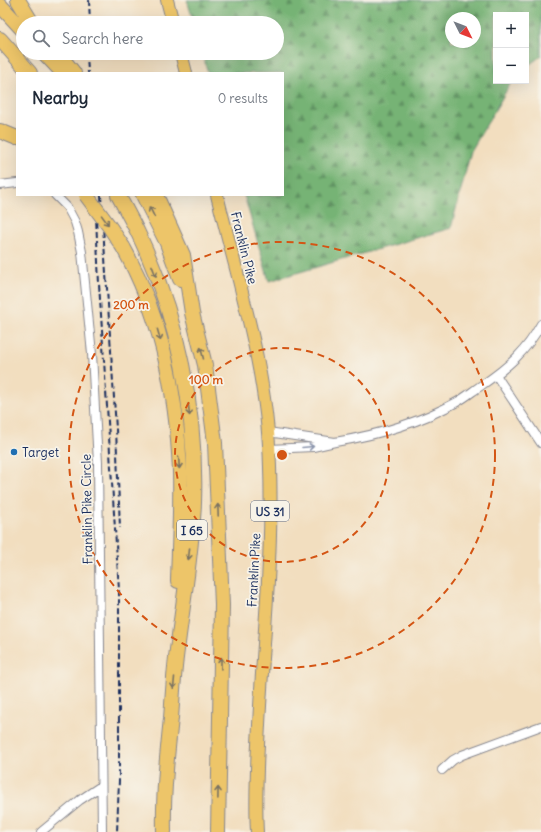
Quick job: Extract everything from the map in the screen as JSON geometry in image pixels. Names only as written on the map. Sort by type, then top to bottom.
[{"type":"highway","points":[[18,0],[28,16]]},
{"type":"highway","points":[[0,5],[16,22]]},
{"type":"highway","points":[[0,39],[16,57]]},
{"type":"highway","points":[[19,60],[29,72]]},
{"type":"highway","points":[[51,60],[62,72]]},
{"type":"highway","points":[[64,60],[73,72]]},
{"type":"highway","points":[[0,131],[16,138]]},
{"type":"highway","points":[[87,196],[123,247],[139,278],[154,320],[168,374],[175,412],[180,488],[177,645]]},
{"type":"highway","name":"I 65","points":[[119,196],[139,235],[161,290],[174,332],[186,389],[192,440],[194,479],[193,517],[177,645],[166,773],[164,832]]},
{"type":"highway","name":"I 65","points":[[144,196],[167,243],[192,313],[205,365],[215,443],[222,605],[218,832]]},
{"type":"highway","points":[[156,196],[182,255],[192,313]]},
{"type":"main road","points":[[167,0],[171,16]]},
{"type":"main road","points":[[183,60],[186,72]]},
{"type":"main road","name":"Franklin Pike","points":[[216,196],[259,366],[268,432],[270,520],[257,753],[256,832]]},
{"type":"street","points":[[0,185],[16,182]]},
{"type":"street","name":"Franklin Pike Circle","points":[[56,196],[66,207],[75,222],[78,232],[82,252],[92,354],[99,471],[102,832]]},
{"type":"street","points":[[269,449],[313,447],[371,436],[417,420],[457,402],[496,375],[523,352],[541,324]]},
{"type":"street","points":[[496,375],[541,443]]},
{"type":"street","points":[[268,432],[335,442]]},
{"type":"street","points":[[442,770],[453,760],[462,755],[541,726]]},
{"type":"street","points":[[42,832],[80,800],[101,786]]},
{"type":"green space","points":[[187,0],[541,0],[541,56],[529,65],[529,12],[493,12],[493,84],[510,84],[471,151],[451,228],[269,281],[244,196],[284,196],[284,72],[208,72],[204,60],[284,60],[284,16],[192,16]]},
{"type":"railway","points":[[89,0],[90,16]]},
{"type":"railway","points":[[87,60],[88,72]]},
{"type":"railway","points":[[95,196],[99,284],[119,590],[119,780],[117,832]]},
{"type":"railway","points":[[101,196],[116,429],[120,528]]},
{"type":"place","name":"Target","points":[[14,452]]}]
